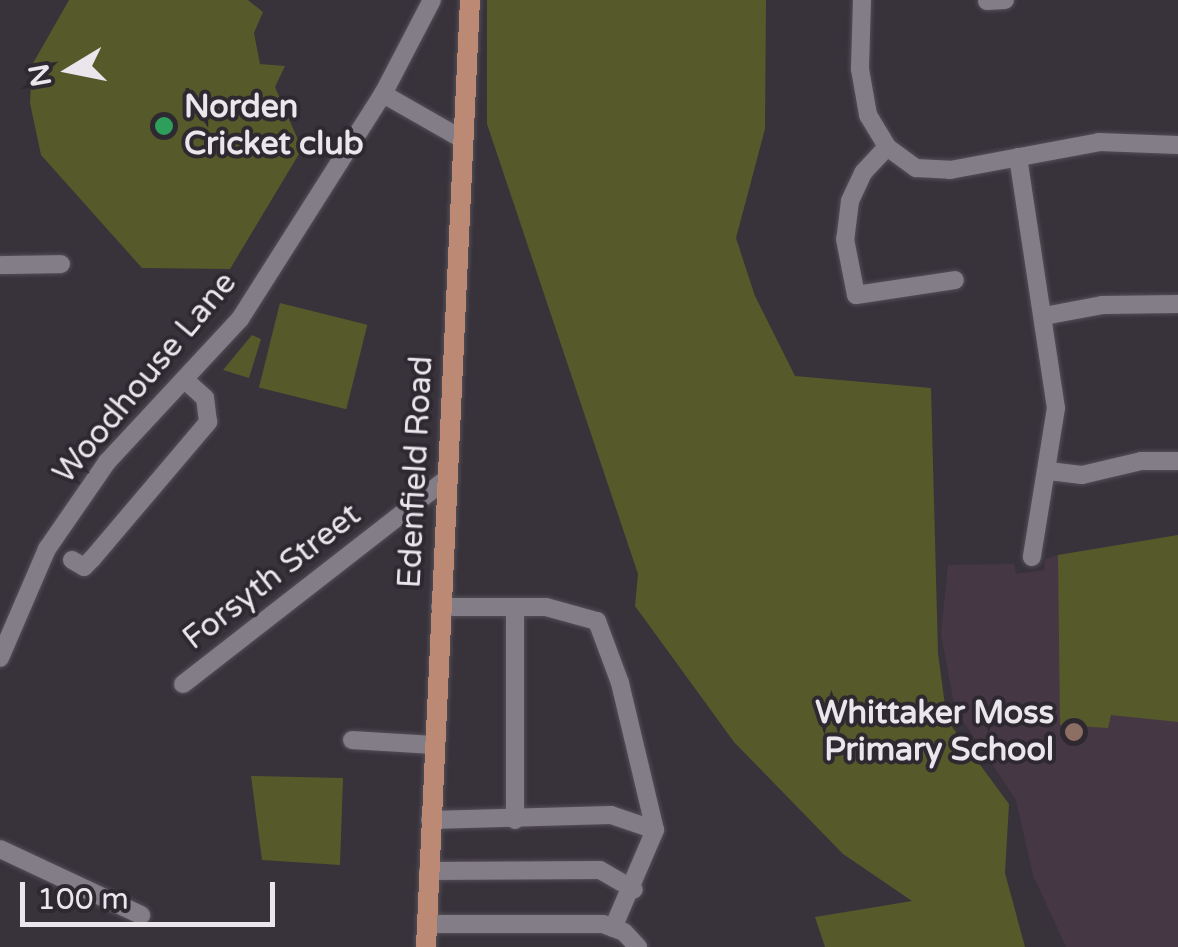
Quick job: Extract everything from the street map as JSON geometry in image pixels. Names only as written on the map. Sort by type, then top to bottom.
[{"type":"main road","name":"Edenfield Road","points":[[426,947],[470,0]]},
{"type":"street","name":"Woodhouse Lane","points":[[0,658],[47,549],[107,462],[240,319],[384,94],[432,0]]},
{"type":"street","points":[[862,0],[866,100],[888,147],[916,168],[1018,157],[1099,142],[1178,145]]},
{"type":"street","points":[[384,94],[462,139]]},
{"type":"street","points":[[888,147],[863,173],[850,201],[846,239],[856,295],[955,280]]},
{"type":"street","points":[[1018,157],[1056,408],[1049,471],[1032,557]]},
{"type":"street","points":[[0,264],[61,264]]},
{"type":"street","points":[[1044,316],[1178,304]]},
{"type":"street","points":[[72,560],[84,566],[92,559],[208,422],[205,398],[184,379]]},
{"type":"street","points":[[1049,471],[1082,475],[1142,461],[1178,461]]},
{"type":"street","name":"Forsyth Street","points":[[183,684],[445,480]]},
{"type":"street","points":[[440,607],[515,606],[596,621],[616,667],[655,830],[634,890],[608,926]]},
{"type":"street","points":[[515,606],[515,820]]},
{"type":"street","points":[[352,740],[433,745]]},
{"type":"street","points":[[430,820],[610,815],[655,830]]},
{"type":"street","points":[[0,849],[141,915]]},
{"type":"street","points":[[428,871],[600,870],[634,890]]},
{"type":"street","points":[[427,924],[608,926],[638,947]]},
{"type":"shaded area","name":"Whittaker Moss Primary School","points":[[1178,535],[1178,947],[1066,947],[1033,875],[1016,800],[955,709],[941,634],[948,565],[1014,564],[1016,574],[1044,570],[1045,559],[1058,555]]},
{"type":"green space","name":"Norden Cricket club","points":[[69,0],[248,0],[263,12],[254,33],[260,64],[285,66],[275,87],[302,149],[230,269],[142,268],[41,155],[30,103],[32,65]]},
{"type":"green space","points":[[487,0],[766,0],[765,129],[736,238],[755,296],[795,376],[931,388],[938,653],[947,720],[1009,804],[1005,873],[1025,947],[825,947],[815,917],[912,901],[843,854],[734,742],[635,606],[638,574],[487,124]]},
{"type":"green space","points":[[280,303],[367,325],[346,409],[259,387]]},
{"type":"green space","points":[[252,335],[261,339],[249,378],[223,370]]},
{"type":"green space","points":[[1178,535],[1178,722],[1111,715],[1108,728],[1060,725],[1058,555]]},
{"type":"green space","points":[[251,776],[343,778],[340,865],[262,860]]},
{"type":"place","name":"Norden Cricket club","points":[[164,126]]},
{"type":"place","name":"Whittaker Moss Primary School","points":[[1074,732]]}]
